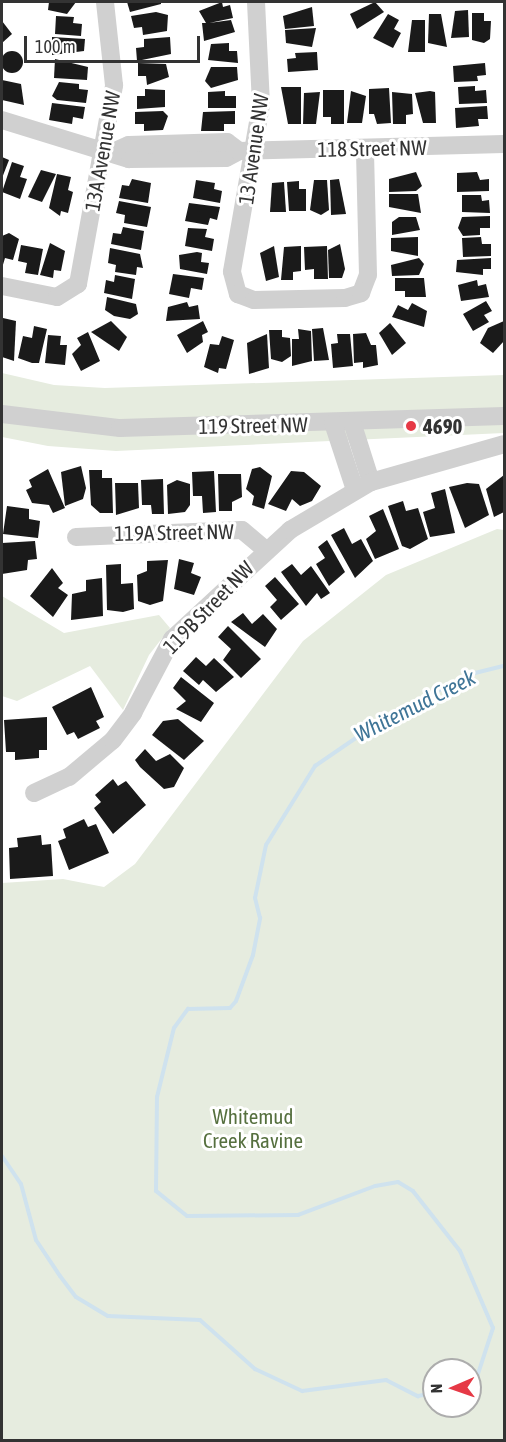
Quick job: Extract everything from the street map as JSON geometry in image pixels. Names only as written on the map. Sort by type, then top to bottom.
[{"type":"street","name":"13A Avenue NW","points":[[2,286],[67,296],[78,284],[108,151],[114,73],[105,2]]},
{"type":"street","name":"13 Avenue NW","points":[[256,2],[262,67],[247,150],[232,272],[238,294],[254,300],[345,298],[361,293],[368,275],[365,148]]},
{"type":"street","name":"118 Street NW","points":[[2,120],[129,159],[226,159],[247,150],[504,144]]},
{"type":"street","name":"119 Street NW","points":[[2,414],[120,428],[504,416]]},
{"type":"street","points":[[352,422],[363,486]]},
{"type":"street","points":[[333,423],[363,486]]},
{"type":"street","points":[[266,549],[363,486],[504,444]]},
{"type":"street","name":"119A Street NW","points":[[76,537],[242,530],[266,549]]},
{"type":"street","name":"119B Street NW","points":[[34,793],[69,777],[120,732],[172,639],[266,549]]},
{"type":"green space","points":[[2,373],[54,385],[105,388],[504,375],[504,433],[116,451],[48,446],[2,437]]},
{"type":"green space","name":"Whitemud Creek Ravine","points":[[497,529],[504,530],[504,1440],[2,1440],[2,883],[63,879],[104,887],[135,864],[303,641],[386,575]]},
{"type":"green space","points":[[2,596],[64,633],[159,615],[170,628],[149,655],[123,710],[90,666],[17,701],[2,696]]},
{"type":"building","points":[[49,2],[76,2],[67,14],[48,10]]},
{"type":"building","points":[[127,2],[161,2],[161,4],[130,12]]},
{"type":"building","points":[[222,2],[223,7],[230,5],[233,18],[209,23],[231,20],[235,32],[204,41],[202,23],[206,23],[199,11]]},
{"type":"building","points":[[375,2],[384,12],[357,29],[350,14]]},
{"type":"building","points":[[312,7],[314,26],[285,29],[283,16]]},
{"type":"building","points":[[468,10],[469,37],[451,38],[455,11]]},
{"type":"building","points":[[156,12],[168,15],[167,31],[143,35],[142,27],[134,28],[131,16]]},
{"type":"building","points":[[472,13],[484,13],[484,21],[491,21],[490,39],[484,43],[472,40]]},
{"type":"building","points":[[388,14],[399,20],[394,29],[401,33],[393,48],[373,38]]},
{"type":"building","points":[[429,14],[441,14],[447,47],[428,43]]},
{"type":"building","points":[[56,16],[74,17],[73,23],[82,24],[81,36],[55,34]]},
{"type":"building","points":[[412,20],[425,20],[425,52],[408,52]]},
{"type":"building","points":[[2,21],[12,34],[2,43]]},
{"type":"building","points":[[316,28],[312,47],[286,43],[285,30]]},
{"type":"building","points":[[52,37],[85,39],[84,51],[52,55]]},
{"type":"building","points":[[170,37],[171,54],[137,61],[136,48],[144,47],[144,39]]},
{"type":"building","points":[[229,43],[229,51],[237,51],[238,63],[208,60],[211,44]]},
{"type":"building","points":[[12,51],[20,54],[23,62],[20,70],[12,73],[4,70],[1,62],[4,54]]},
{"type":"building","points":[[317,52],[318,70],[288,72],[287,59],[296,58],[295,53]]},
{"type":"building","points":[[55,59],[88,67],[87,80],[54,78]]},
{"type":"building","points":[[138,63],[166,64],[169,77],[147,85],[146,76],[138,76]]},
{"type":"building","points":[[485,63],[486,75],[477,76],[478,81],[454,82],[453,66]]},
{"type":"building","points":[[211,67],[237,67],[238,80],[211,88],[205,81]]},
{"type":"building","points":[[2,80],[21,84],[24,105],[2,100]]},
{"type":"building","points":[[59,82],[79,84],[79,89],[88,90],[86,103],[57,100],[52,96]]},
{"type":"building","points":[[475,86],[475,91],[486,90],[487,103],[459,104],[458,87]]},
{"type":"building","points":[[281,87],[301,87],[301,124],[288,124]]},
{"type":"building","points":[[389,88],[391,123],[377,124],[374,114],[369,114],[369,89]]},
{"type":"building","points":[[145,89],[165,90],[165,107],[137,109],[137,96],[145,96]]},
{"type":"building","points":[[323,90],[344,90],[344,124],[331,124],[331,117],[323,117]]},
{"type":"building","points":[[225,91],[225,96],[236,96],[236,108],[208,108],[208,92]]},
{"type":"building","points":[[351,91],[366,96],[362,123],[347,123]]},
{"type":"building","points":[[320,92],[316,124],[303,124],[304,93]]},
{"type":"building","points":[[392,92],[412,94],[413,114],[406,115],[406,124],[393,124]]},
{"type":"building","points":[[435,92],[436,123],[423,123],[415,93]]},
{"type":"building","points":[[52,103],[85,107],[83,119],[73,117],[72,124],[49,120]]},
{"type":"building","points":[[487,106],[488,119],[478,119],[479,126],[456,128],[455,108]]},
{"type":"building","points":[[163,111],[168,116],[163,130],[144,131],[144,124],[135,124],[135,112]]},
{"type":"building","points":[[235,111],[235,124],[224,124],[224,131],[201,131],[203,112]]},
{"type":"building","points":[[2,157],[9,160],[2,178]]},
{"type":"building","points":[[12,162],[24,166],[20,177],[27,179],[20,199],[2,192]]},
{"type":"building","points":[[41,170],[56,174],[42,202],[28,197]]},
{"type":"building","points":[[416,172],[422,186],[416,191],[389,192],[389,179]]},
{"type":"building","points":[[477,172],[480,180],[489,179],[489,191],[457,192],[457,173]]},
{"type":"building","points":[[57,174],[71,177],[68,190],[73,192],[68,213],[61,211],[60,216],[49,208]]},
{"type":"building","points":[[132,179],[151,183],[148,203],[119,198],[122,185],[129,186]]},
{"type":"building","points":[[339,179],[346,214],[331,215],[330,180]]},
{"type":"building","points":[[196,180],[215,183],[214,189],[222,191],[220,203],[193,198]]},
{"type":"building","points":[[314,180],[327,180],[329,210],[321,215],[310,210]]},
{"type":"building","points":[[299,181],[299,189],[306,189],[306,211],[289,211],[287,182]]},
{"type":"building","points":[[284,182],[286,212],[270,212],[272,183]]},
{"type":"building","points":[[389,194],[418,194],[421,213],[389,207]]},
{"type":"building","points":[[462,195],[481,195],[482,201],[489,200],[490,213],[462,212]]},
{"type":"building","points":[[119,201],[151,207],[147,227],[124,223],[125,215],[116,213]]},
{"type":"building","points":[[189,203],[220,207],[217,220],[210,218],[208,225],[185,221]]},
{"type":"building","points":[[490,216],[490,228],[480,228],[480,235],[463,236],[458,228],[462,217]]},
{"type":"building","points":[[399,217],[416,217],[420,230],[392,235],[392,222]]},
{"type":"building","points":[[123,227],[144,231],[141,250],[111,244],[113,233],[121,234]]},
{"type":"building","points":[[188,228],[207,229],[205,237],[214,239],[212,251],[185,246]]},
{"type":"building","points":[[9,233],[19,239],[13,260],[5,258],[2,268],[2,236]]},
{"type":"building","points":[[418,237],[418,256],[391,251],[391,238]]},
{"type":"building","points":[[481,237],[482,244],[491,244],[491,256],[463,257],[462,238]]},
{"type":"building","points":[[50,243],[65,251],[61,271],[54,270],[53,278],[40,275]]},
{"type":"building","points":[[340,244],[345,269],[342,278],[329,278],[328,250]]},
{"type":"building","points":[[21,245],[43,249],[38,275],[25,273],[27,263],[18,261]]},
{"type":"building","points":[[274,246],[279,277],[266,281],[260,253]]},
{"type":"building","points":[[301,246],[301,271],[293,272],[293,280],[281,280],[284,247]]},
{"type":"building","points":[[327,246],[328,279],[314,279],[314,269],[305,270],[304,247]]},
{"type":"building","points":[[110,248],[140,254],[143,268],[137,267],[136,275],[115,272],[116,265],[108,263]]},
{"type":"building","points":[[202,253],[201,262],[209,263],[207,274],[180,269],[179,255]]},
{"type":"building","points":[[419,258],[424,264],[419,275],[392,276],[391,265]]},
{"type":"building","points":[[491,258],[491,269],[483,269],[483,275],[456,272],[457,260]]},
{"type":"building","points":[[173,274],[204,278],[202,290],[191,288],[189,298],[169,294]]},
{"type":"building","points":[[115,275],[135,279],[132,299],[104,293],[106,280],[114,282]]},
{"type":"building","points":[[395,278],[424,278],[426,297],[405,297],[405,291],[395,291]]},
{"type":"building","points":[[477,280],[478,286],[486,284],[489,297],[461,301],[458,285]]},
{"type":"building","points":[[107,297],[136,304],[138,314],[130,319],[114,316],[105,310]]},
{"type":"building","points":[[486,301],[492,311],[484,315],[489,322],[473,331],[463,314]]},
{"type":"building","points":[[187,302],[189,307],[198,305],[200,319],[166,321],[168,307]]},
{"type":"building","points":[[412,303],[427,311],[424,327],[392,317],[398,305],[408,310]]},
{"type":"building","points":[[3,318],[16,321],[14,361],[2,357]]},
{"type":"building","points":[[111,321],[127,337],[119,351],[91,332]]},
{"type":"building","points":[[203,321],[208,332],[202,335],[203,342],[187,353],[177,335]]},
{"type":"building","points":[[504,321],[504,341],[493,353],[480,343],[488,328]]},
{"type":"building","points":[[390,323],[406,343],[392,355],[379,333]]},
{"type":"building","points":[[34,326],[47,329],[39,363],[18,358],[23,336],[32,338]]},
{"type":"building","points":[[323,328],[329,360],[314,361],[312,329]]},
{"type":"building","points":[[298,329],[311,331],[312,361],[292,366],[292,339],[299,339]]},
{"type":"building","points":[[269,330],[282,330],[282,337],[290,338],[291,356],[282,362],[271,359]]},
{"type":"building","points":[[88,332],[100,361],[81,371],[72,354],[81,345],[77,338]]},
{"type":"building","points":[[366,333],[371,345],[376,345],[378,365],[363,368],[363,362],[354,363],[353,334]]},
{"type":"building","points":[[267,334],[269,368],[249,374],[247,343]]},
{"type":"building","points":[[337,334],[350,334],[353,366],[333,368],[331,344],[338,343]]},
{"type":"building","points":[[48,335],[61,336],[60,345],[67,345],[65,365],[45,363]]},
{"type":"building","points":[[222,336],[234,340],[226,369],[219,368],[218,373],[204,367],[210,344],[219,345]]},
{"type":"building","points":[[81,466],[86,488],[83,499],[65,506],[61,472]]},
{"type":"building","points":[[260,467],[272,476],[264,509],[252,505],[254,496],[246,489],[252,469]]},
{"type":"building","points":[[48,469],[65,508],[53,513],[49,505],[32,503],[26,490],[32,487],[29,480]]},
{"type":"building","points":[[89,470],[102,470],[102,478],[112,478],[113,513],[100,513],[91,505]]},
{"type":"building","points":[[214,471],[216,512],[203,513],[202,496],[193,496],[192,472]]},
{"type":"building","points":[[291,471],[304,472],[321,486],[312,501],[300,506],[292,499],[286,511],[268,504]]},
{"type":"building","points":[[218,474],[241,474],[242,497],[232,502],[232,511],[219,511]]},
{"type":"building","points":[[504,475],[504,512],[494,517],[486,489]]},
{"type":"building","points":[[163,479],[164,514],[152,514],[151,505],[142,505],[141,480]]},
{"type":"building","points":[[177,480],[190,484],[190,505],[185,512],[168,514],[167,485]]},
{"type":"building","points":[[115,483],[138,483],[139,508],[116,515]]},
{"type":"building","points":[[467,483],[479,484],[489,515],[465,528],[449,487]]},
{"type":"building","points":[[445,489],[455,533],[430,537],[423,512],[435,508],[431,493]]},
{"type":"building","points":[[403,501],[406,511],[418,508],[428,539],[410,549],[402,546],[388,506]]},
{"type":"building","points":[[7,506],[29,509],[29,519],[40,521],[38,538],[3,534]]},
{"type":"building","points":[[383,509],[399,549],[375,559],[366,539],[376,531],[369,516]]},
{"type":"building","points":[[344,528],[352,544],[361,539],[373,561],[355,578],[331,535]]},
{"type":"building","points":[[327,540],[345,572],[329,586],[316,564],[325,558],[318,547]]},
{"type":"building","points":[[35,541],[37,559],[28,560],[27,570],[2,574],[2,543]]},
{"type":"building","points":[[179,559],[194,563],[191,573],[201,577],[194,595],[174,589]]},
{"type":"building","points":[[168,560],[163,601],[150,605],[138,601],[137,575],[147,571],[147,561]]},
{"type":"building","points":[[121,564],[121,584],[133,583],[134,609],[123,612],[107,610],[106,565]]},
{"type":"building","points":[[292,564],[301,575],[311,566],[330,593],[321,599],[317,593],[306,606],[281,572]]},
{"type":"building","points":[[52,568],[63,583],[58,588],[68,595],[53,617],[30,596]]},
{"type":"building","points":[[275,577],[299,604],[281,620],[270,607],[277,600],[265,586]]},
{"type":"building","points":[[102,578],[103,616],[71,620],[72,594],[86,591],[86,580]]},
{"type":"building","points":[[243,613],[252,624],[263,614],[277,629],[265,647],[231,622]]},
{"type":"building","points":[[228,626],[261,659],[241,678],[223,660],[231,649],[218,637]]},
{"type":"building","points":[[196,657],[206,666],[214,658],[234,677],[216,692],[203,680],[199,685],[183,671]]},
{"type":"building","points":[[181,677],[214,703],[201,722],[176,709],[186,701],[173,688]]},
{"type":"building","points":[[91,687],[104,717],[96,721],[100,728],[78,739],[74,732],[67,735],[52,707]]},
{"type":"building","points":[[47,717],[47,750],[39,750],[39,758],[15,760],[15,752],[6,752],[4,720]]},
{"type":"building","points":[[178,719],[204,741],[184,760],[152,735],[163,721]]},
{"type":"building","points":[[145,749],[156,761],[170,754],[184,768],[174,787],[164,789],[140,767],[135,760]]},
{"type":"building","points":[[113,779],[118,786],[126,781],[146,805],[113,834],[94,808],[101,802],[95,795]]},
{"type":"building","points":[[84,819],[88,827],[96,824],[109,853],[69,870],[58,841],[66,838],[63,829]]},
{"type":"building","points":[[41,835],[42,845],[51,844],[53,876],[10,879],[9,848],[18,847],[17,838]]},
{"type":"waterway","name":"Whitemud Creek","points":[[482,1362],[493,1328],[460,1251],[413,1191],[398,1182],[375,1186],[298,1215],[187,1216],[156,1191],[157,1097],[174,1028],[188,1009],[230,1008],[236,1001],[253,955],[260,918],[255,898],[266,845],[315,766],[394,712],[475,673],[504,666]]},
{"type":"waterway","name":"Whitemud Creek","points":[[2,1156],[21,1184],[36,1240],[76,1297],[108,1316],[200,1320],[255,1369],[302,1391],[386,1380],[418,1396],[422,1395]]},
{"type":"place","name":"4690","points":[[411,426]]}]
